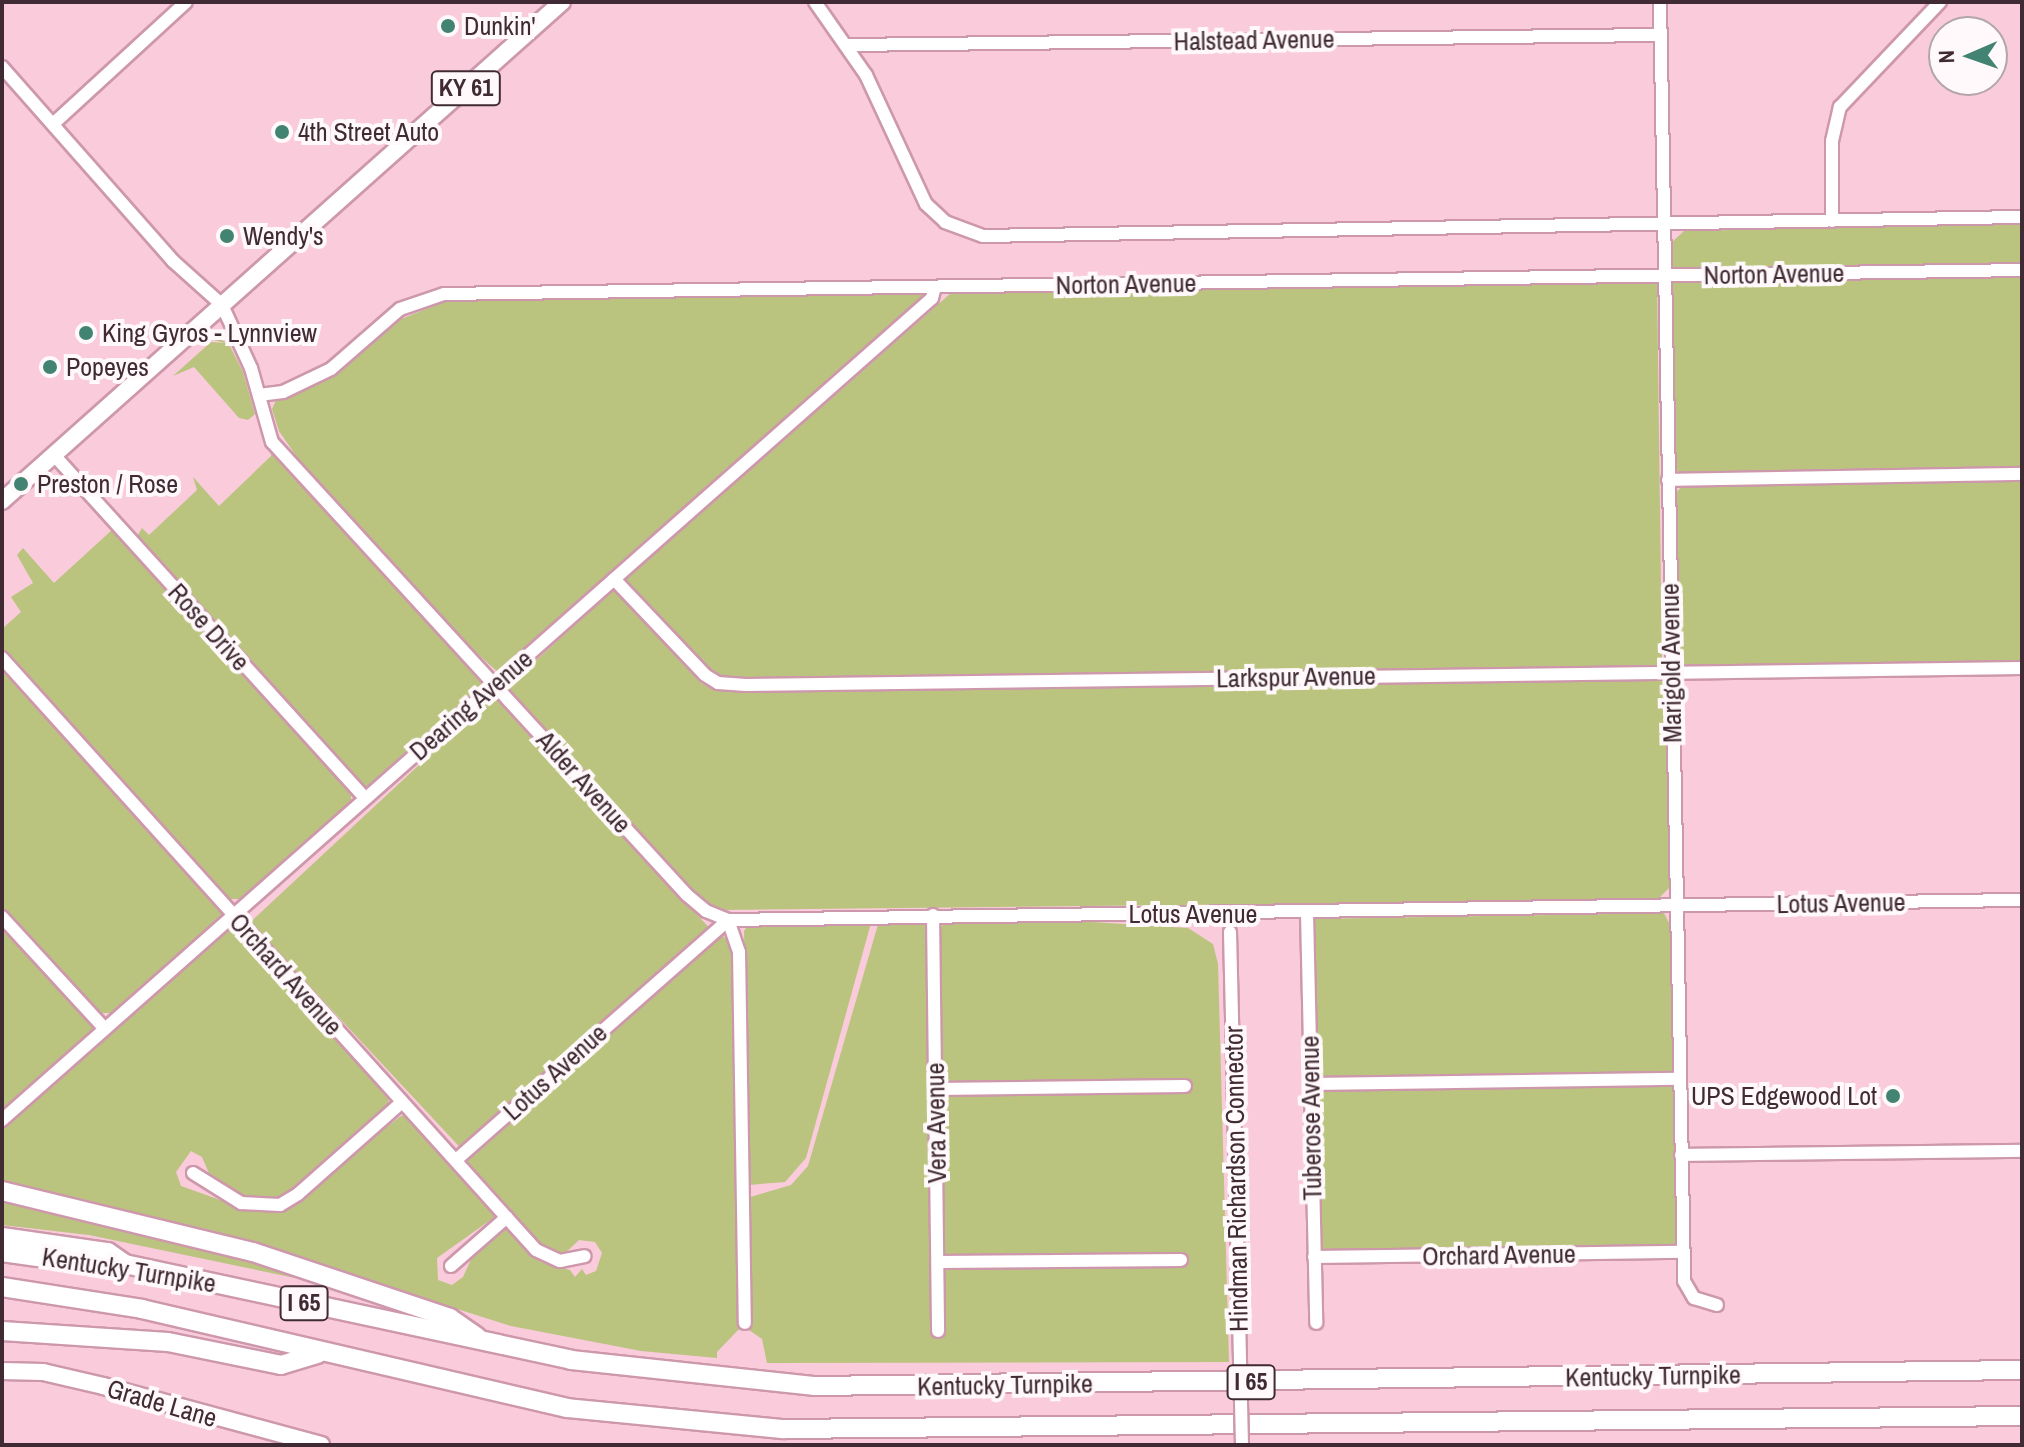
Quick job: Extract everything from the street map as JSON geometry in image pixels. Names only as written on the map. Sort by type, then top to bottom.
[{"type":"highway","points":[[2,1191],[253,1252],[450,1318],[483,1341]]},
{"type":"highway","points":[[2,1237],[108,1252],[125,1264]]},
{"type":"highway","name":"Kentucky Turnpike","points":[[2,1252],[107,1267],[125,1264],[483,1341],[664,1374],[843,1387],[2022,1370]]},
{"type":"highway","name":"I 65","points":[[2,1287],[142,1309],[567,1408],[783,1429],[2022,1419]]},
{"type":"highway","points":[[2,1331],[168,1342],[281,1365],[321,1353]]},
{"type":"main road","name":"KY 61","points":[[2,501],[562,2]]},
{"type":"main road","name":"Grade Lane","points":[[2,1371],[43,1372],[321,1445]]},
{"type":"street","points":[[53,124],[186,2]]},
{"type":"street","name":"Norton Avenue","points":[[815,2],[848,45],[926,204],[956,228],[1008,236],[2022,217]]},
{"type":"street","name":"Marigold Avenue","points":[[1660,2],[1684,1281],[1694,1298],[1717,1305]]},
{"type":"street","points":[[1918,2],[1929,13]]},
{"type":"street","points":[[1832,221],[1832,141],[1840,107],[1940,2]]},
{"type":"street","name":"Halstead Avenue","points":[[848,45],[1660,35]]},
{"type":"street","points":[[2,67],[173,261],[222,305]]},
{"type":"street","name":"Norton Avenue","points":[[259,395],[283,392],[331,369],[400,309],[444,294],[2022,270]]},
{"type":"street","name":"Dearing Avenue","points":[[2,1120],[932,298],[935,287]]},
{"type":"street","name":"Alder Avenue","points":[[222,305],[259,395],[272,442],[687,895],[706,911],[728,920]]},
{"type":"street","name":"Rose Drive","points":[[54,455],[365,798]]},
{"type":"street","points":[[1668,480],[2022,474]]},
{"type":"street","name":"Larkspur Avenue","points":[[614,579],[695,667],[718,683],[2022,668]]},
{"type":"street","name":"Orchard Avenue","points":[[2,658],[544,1256],[565,1261],[585,1256]]},
{"type":"street","name":"Lotus Avenue","points":[[456,1160],[728,920],[2022,900]]},
{"type":"street","name":"Hindman Richardson Connector","points":[[1230,913],[1242,1445]]},
{"type":"street","name":"Tuberose Avenue","points":[[1307,913],[1316,1323]]},
{"type":"street","name":"Vera Avenue","points":[[933,915],[938,1331]]},
{"type":"street","points":[[2,917],[105,1029]]},
{"type":"street","points":[[728,920],[739,952],[745,1323]]},
{"type":"street","points":[[1311,1084],[1679,1079]]},
{"type":"street","points":[[935,1089],[1185,1086]]},
{"type":"street","points":[[193,1173],[241,1203],[280,1205],[298,1194],[402,1102]]},
{"type":"street","points":[[1681,1155],[2022,1151]]},
{"type":"street","points":[[451,1266],[507,1217]]},
{"type":"street","name":"Orchard Avenue","points":[[1314,1257],[1683,1252]]},
{"type":"street","points":[[938,1262],[1181,1260]]},
{"type":"green space","points":[[2022,224],[2022,267],[1670,267],[1669,245],[1684,231]]},
{"type":"green space","points":[[2022,277],[2022,470],[1682,474],[1675,469],[1671,281]]},
{"type":"green space","points":[[1657,279],[1662,668],[727,680],[701,667],[625,580],[951,293]]},
{"type":"green space","points":[[921,293],[923,298],[500,674],[454,633],[301,463],[279,431],[272,409],[277,398],[332,374],[394,322],[448,300]]},
{"type":"green space","points":[[216,337],[229,344],[243,372],[255,414],[248,420],[239,418],[194,367],[173,376],[211,342],[225,343],[214,340]]},
{"type":"green space","points":[[272,447],[484,682],[371,788],[360,787],[136,538],[142,528],[149,535],[197,490],[193,477],[219,506],[271,456]]},
{"type":"green space","points":[[2022,479],[2022,663],[1677,666],[1674,494],[1683,486]]},
{"type":"green space","points":[[113,529],[351,792],[351,806],[245,899],[228,899],[2,651],[2,629],[21,612],[11,597],[33,583],[17,555],[23,548],[54,583]]},
{"type":"green space","points":[[614,589],[701,683],[717,691],[1660,679],[1666,685],[1670,887],[1657,900],[721,910],[691,892],[507,687]]},
{"type":"green space","points":[[2,666],[225,916],[116,1013],[98,1013],[2,912]]},
{"type":"green space","points":[[493,696],[709,927],[466,1154],[250,922]]},
{"type":"green space","points":[[1664,913],[1671,927],[1674,1069],[1668,1075],[1314,1079],[1312,919]]},
{"type":"green space","points":[[1044,919],[1188,928],[1213,944],[1218,964],[1229,1362],[767,1363],[762,1339],[749,1330],[747,1198],[791,1185],[808,1166],[879,921],[920,921],[928,928],[942,1281],[946,1268],[966,1258],[945,1254],[942,1248],[940,1102],[952,1084],[940,1069],[938,932],[945,921]]},
{"type":"green space","points":[[871,923],[806,1158],[785,1182],[748,1185],[744,931],[749,924]]},
{"type":"green space","points":[[2,924],[94,1028],[2,1115]]},
{"type":"green space","points":[[233,926],[387,1093],[389,1103],[304,1184],[277,1200],[248,1201],[215,1187],[202,1157],[191,1151],[176,1172],[181,1186],[237,1206],[278,1212],[300,1201],[367,1142],[401,1116],[408,1116],[496,1216],[437,1258],[438,1280],[452,1285],[463,1277],[473,1255],[506,1229],[539,1261],[570,1270],[575,1277],[582,1269],[586,1275],[596,1271],[602,1253],[595,1242],[579,1240],[562,1256],[539,1245],[465,1159],[719,932],[734,951],[740,1328],[717,1352],[717,1358],[641,1351],[511,1326],[234,1238],[2,1181],[2,1125]]},
{"type":"green space","points":[[1675,1086],[1677,1244],[1672,1248],[1323,1252],[1319,1247],[1318,1089]]},
{"type":"green space","points":[[2,1196],[296,1272],[295,1278],[89,1235],[2,1225]]},
{"type":"place","name":"Dunkin'","points":[[448,26]]},
{"type":"place","name":"4th Street Auto","points":[[282,132]]},
{"type":"place","name":"Wendy's","points":[[227,236]]},
{"type":"place","name":"King Gyros - Lynnview","points":[[86,333]]},
{"type":"place","name":"Popeyes","points":[[50,367]]},
{"type":"place","name":"Preston / Rose","points":[[21,484]]},
{"type":"place","name":"UPS Edgewood Lot","points":[[1893,1096]]}]
